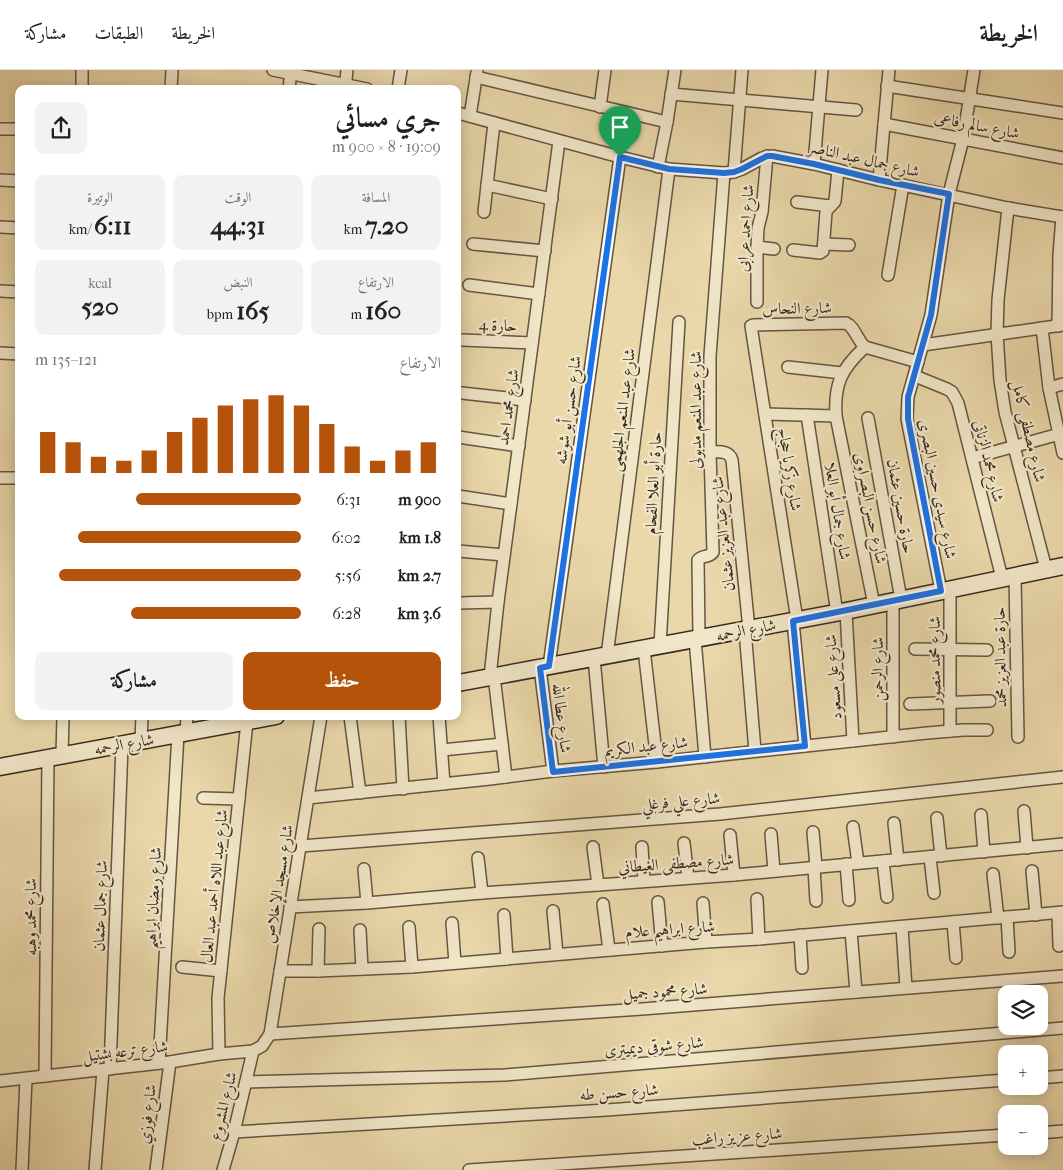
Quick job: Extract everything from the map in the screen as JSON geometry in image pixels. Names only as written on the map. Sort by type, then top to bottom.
[{"type":"street","points":[[82,70],[82,85]]},
{"type":"street","points":[[171,85],[172,70]]},
{"type":"street","points":[[273,70],[291,71],[341,85]]},
{"type":"street","points":[[345,85],[347,70]]},
{"type":"street","points":[[399,85],[401,70]]},
{"type":"street","points":[[600,107],[605,70]]},
{"type":"street","name":"شارع عبد المنعم الجلهمى","points":[[604,767],[600,657],[664,168],[667,122],[675,70]]},
{"type":"street","name":"شارع عبد المنعم مدبولى","points":[[697,639],[698,560],[711,555],[712,552],[710,356],[742,70]]},
{"type":"street","points":[[814,164],[822,70]]},
{"type":"street","points":[[879,180],[889,70]]},
{"type":"street","name":"شارع سيدى حسين البصرى","points":[[945,590],[908,419],[908,397],[931,315],[949,194],[964,139],[974,70]]},
{"type":"street","points":[[289,85],[291,71]]},
{"type":"street","points":[[470,116],[476,74],[600,107],[667,122]]},
{"type":"street","points":[[888,86],[1063,113]]},
{"type":"street","points":[[671,94],[856,110]]},
{"type":"street","points":[[461,114],[664,168],[729,173],[742,169],[767,156]]},
{"type":"street","points":[[484,212],[494,122]]},
{"type":"street","name":"شارع سالم رفاعى","points":[[884,124],[1063,158]]},
{"type":"street","points":[[0,129],[15,129]]},
{"type":"street","name":"شارع محمد احمد","points":[[506,777],[492,677],[498,602],[559,141]]},
{"type":"street","name":"شارع جمال عبد الناصر","points":[[767,156],[814,164],[1008,208],[1063,217]]},
{"type":"street","name":"شارع احمد عرابى","points":[[757,302],[758,228],[762,212],[767,156]]},
{"type":"street","name":"شارع حسن أبو شوشه","points":[[544,667],[620,157]]},
{"type":"street","points":[[793,250],[820,252],[823,250],[826,212],[834,200],[838,170]]},
{"type":"street","points":[[0,180],[15,181]]},
{"type":"street","points":[[487,185],[552,199]]},
{"type":"street","points":[[888,275],[903,185]]},
{"type":"street","points":[[797,202],[830,206]]},
{"type":"street","name":"شارع مصطفى كامل","points":[[1008,208],[998,300],[997,334],[1000,380],[1005,412],[1046,569]]},
{"type":"street","points":[[923,344],[1061,325],[1059,255],[1063,217]]},
{"type":"street","points":[[0,227],[15,228]]},
{"type":"street","points":[[473,244],[545,251]]},
{"type":"street","points":[[824,244],[849,245]]},
{"type":"street","points":[[757,247],[774,248]]},
{"type":"street","points":[[469,285],[539,294]]},
{"type":"street","points":[[0,291],[15,292]]},
{"type":"street","name":"حارة أبو العلا الفحام","points":[[657,762],[652,647],[679,322]]},
{"type":"street","name":"شارع النحاس","points":[[753,325],[846,323],[851,326],[861,344],[865,347]]},
{"type":"street","name":"شارع زكريا حجاج","points":[[753,325],[751,329],[795,621],[805,746]]},
{"type":"street","points":[[1042,328],[1049,388],[1061,434],[1063,453]]},
{"type":"street","name":"حارة 4","points":[[462,340],[532,343]]},
{"type":"street","points":[[788,367],[842,373],[852,359],[865,347],[918,362]]},
{"type":"street","points":[[0,353],[15,354]]},
{"type":"street","name":"شارع حسن البصراوى","points":[[842,373],[837,387],[836,416],[874,605]]},
{"type":"street","name":"شارع محمد الزناتى","points":[[915,376],[947,389],[958,403],[972,458],[1008,577]]},
{"type":"street","points":[[1049,388],[1063,384]]},
{"type":"street","points":[[462,393],[525,400]]},
{"type":"street","points":[[765,414],[836,416]]},
{"type":"street","name":"شارع جمال أبو العلا","points":[[807,415],[841,612]]},
{"type":"street","name":"حارة حسين عثمان","points":[[868,418],[897,600]]},
{"type":"street","points":[[972,458],[1061,434]]},
{"type":"street","points":[[461,437],[519,446]]},
{"type":"street","name":"شارع عبد العزيز عثمان","points":[[710,452],[726,453],[732,460],[747,629],[755,751]]},
{"type":"street","points":[[0,478],[15,478]]},
{"type":"street","points":[[461,496],[511,504]]},
{"type":"street","points":[[461,552],[504,555]]},
{"type":"street","name":"شارع الرحمه","points":[[461,682],[795,621],[1063,566]]},
{"type":"street","name":"حارة عبد العزيز محمد","points":[[1008,577],[1018,737]]},
{"type":"street","name":"شارع محمد منصور","points":[[945,590],[950,650],[950,731]]},
{"type":"street","name":"شارع الرحمن","points":[[893,737],[897,600]]},
{"type":"street","points":[[461,603],[498,602]]},
{"type":"street","name":"شارع على مسعود","points":[[841,612],[854,741]]},
{"type":"street","points":[[697,639],[705,756]]},
{"type":"street","points":[[915,649],[987,650]]},
{"type":"street","name":"شارع عطا الله","points":[[544,667],[553,772]]},
{"type":"street","points":[[910,704],[990,701]]},
{"type":"street","name":"شارع محمد وهبه","points":[[45,1076],[55,757],[62,720]]},
{"type":"street","points":[[141,741],[142,720]]},
{"type":"street","name":"شارع رمضان ابراهيم","points":[[165,1063],[182,734],[186,720]]},
{"type":"street","name":"شارع مسجد الإخلاص","points":[[270,1034],[320,720]]},
{"type":"street","points":[[351,720],[360,793]]},
{"type":"street","points":[[399,720],[403,789]]},
{"type":"street","points":[[439,720],[444,784]]},
{"type":"street","name":"شارع الرحمه","points":[[0,767],[182,734],[238,721]]},
{"type":"street","name":"شارع عبد اللاه أحمد عبد العال","points":[[219,1054],[218,998],[239,799],[238,721]]},
{"type":"street","name":"شارع عبد الكريم","points":[[308,798],[950,731],[987,730]]},
{"type":"street","points":[[442,750],[502,744]]},
{"type":"street","name":"شارع جمال عثمان","points":[[95,1170],[107,1069],[122,745]]},
{"type":"street","name":"شارع علي فرغلي","points":[[301,846],[720,814],[1063,777]]},
{"type":"street","points":[[203,798],[239,799]]},
{"type":"street","points":[[1024,811],[1027,848]]},
{"type":"street","points":[[981,815],[984,852]]},
{"type":"street","points":[[934,893],[937,818]]},
{"type":"street","points":[[894,823],[898,860]]},
{"type":"street","points":[[853,826],[858,863]]},
{"type":"street","points":[[812,832],[816,901]]},
{"type":"street","points":[[771,834],[774,871]]},
{"type":"street","points":[[730,835],[734,874]]},
{"type":"street","points":[[684,843],[688,878]]},
{"type":"street","name":"شارع مصطفى الغيطاني","points":[[290,907],[367,903],[774,871],[1063,844]]},
{"type":"street","points":[[593,847],[598,885]]},
{"type":"street","points":[[642,847],[644,881]]},
{"type":"street","points":[[478,858],[482,893]]},
{"type":"street","points":[[883,861],[888,898]]},
{"type":"street","points":[[846,864],[849,900]]},
{"type":"street","points":[[364,869],[367,903]]},
{"type":"street","points":[[1032,871],[1036,915]]},
{"type":"street","points":[[993,874],[1009,952]]},
{"type":"street","points":[[757,899],[759,939]]},
{"type":"street","points":[[658,902],[662,946]]},
{"type":"street","points":[[703,903],[706,942]]},
{"type":"street","points":[[603,904],[609,950]]},
{"type":"street","points":[[553,911],[557,954]]},
{"type":"street","points":[[1059,946],[1060,913]]},
{"type":"street","name":"شارع ابراهيم علام","points":[[280,971],[412,967],[1060,913]]},
{"type":"street","points":[[504,915],[507,959]]},
{"type":"street","points":[[954,922],[956,958]]},
{"type":"street","points":[[452,923],[456,963]]},
{"type":"street","points":[[902,926],[906,988]]},
{"type":"street","points":[[409,928],[412,967]]},
{"type":"street","points":[[318,971],[319,929]]},
{"type":"street","points":[[360,930],[362,969]]},
{"type":"street","points":[[851,931],[856,992]]},
{"type":"street","points":[[800,935],[802,968]]},
{"type":"street","points":[[182,967],[221,971]]},
{"type":"street","name":"شارع محمود جميل","points":[[270,1034],[642,1010],[1063,976]]},
{"type":"street","name":"شارع شوقى ديميترى","points":[[246,1082],[505,1075],[1063,1028]]},
{"type":"street","points":[[254,1051],[262,1046],[270,1034]]},
{"type":"street","name":"شارع ترعه بشتيل","points":[[0,1081],[254,1051]]},
{"type":"street","name":"شارع المشروع","points":[[222,1170],[234,1132],[254,1051]]},
{"type":"street","name":"شارع فوزي","points":[[156,1170],[165,1063]]},
{"type":"street","points":[[1048,1077],[1063,1076]]},
{"type":"street","points":[[22,1170],[26,1078]]},
{"type":"street","name":"شارع حسن طه","points":[[234,1132],[616,1109],[998,1081]]},
{"type":"street","points":[[1048,1133],[1063,1132]]},
{"type":"street","name":"شارع عزيز راغب","points":[[470,1170],[998,1136]]},
{"type":"route","points":[[772,156],[949,194],[931,315],[908,397],[911,441],[941,591],[793,621],[805,746],[553,772],[540,668],[549,666],[620,157],[669,169],[724,173],[734,172],[762,158],[772,156]]}]
